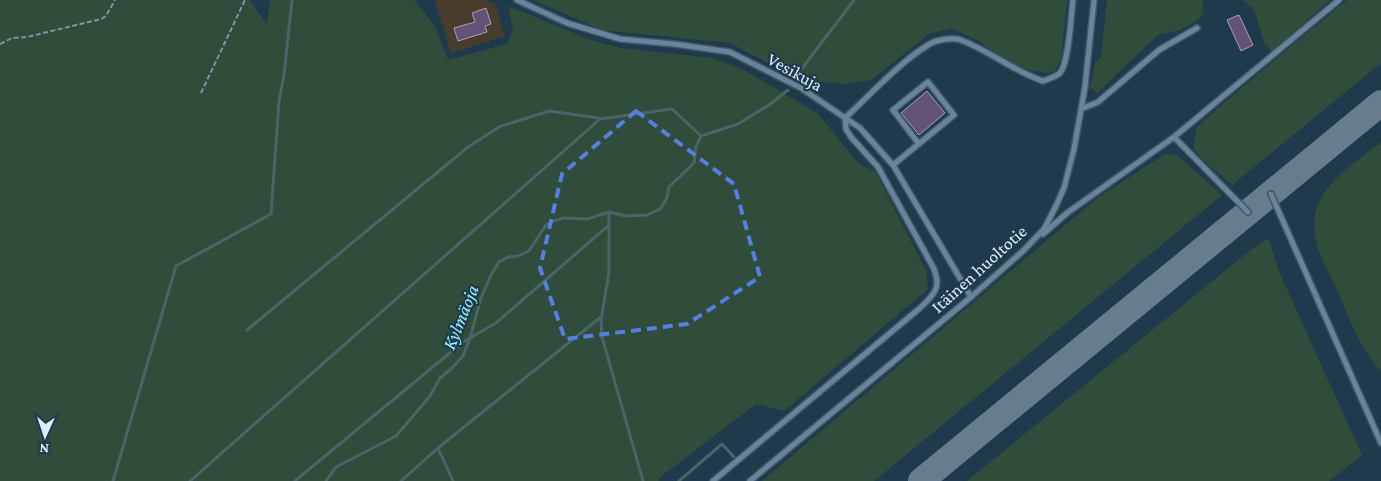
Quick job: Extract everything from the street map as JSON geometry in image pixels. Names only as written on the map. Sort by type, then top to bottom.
[{"type":"lane","name":"Vesikuja","points":[[517,0],[567,23],[620,39],[730,52],[801,88],[860,128],[893,165],[970,297]]},
{"type":"lane","points":[[713,481],[920,308],[933,296],[935,291],[938,277],[933,266],[878,167],[846,129],[845,118],[911,57],[930,43],[958,39],[969,43],[1028,76],[1043,81],[1054,76],[1060,72],[1066,62],[1073,0]]},
{"type":"lane","name":"Itäinen huoltotie","points":[[750,481],[1023,252],[1044,229],[1064,188],[1082,110],[1094,0]]},
{"type":"lane","points":[[1023,252],[1067,213],[1174,137],[1339,0]]},
{"type":"lane","points":[[1082,110],[1098,102],[1159,50],[1197,28]]},
{"type":"lane","points":[[893,165],[919,144],[954,115],[928,82],[893,110],[919,144]]},
{"type":"lane","points":[[1174,137],[1248,212]]},
{"type":"lane","points":[[1271,194],[1381,443]]},
{"type":"path","points":[[0,44],[12,38],[27,37],[101,19],[106,16],[115,0]]},
{"type":"path","points":[[200,93],[245,0]]},
{"type":"highlighted area","points":[[636,111],[734,184],[760,277],[687,324],[565,339],[540,268],[562,174]]},
{"type":"shaded area","points":[[435,0],[486,0],[495,4],[505,36],[451,53]]},
{"type":"green space","points":[[0,0],[250,0],[267,25],[270,0],[414,0],[435,26],[448,60],[507,44],[513,29],[508,6],[591,40],[621,48],[712,58],[742,69],[817,113],[860,165],[875,171],[926,271],[928,289],[784,411],[756,404],[659,478],[659,481],[0,481]]},
{"type":"green space","points":[[533,0],[1067,0],[1061,59],[1055,71],[1046,73],[1029,70],[1004,60],[979,41],[951,28],[929,34],[871,80],[846,84],[801,80],[730,43],[602,30]]},
{"type":"green space","points":[[1107,0],[1202,0],[1204,11],[1201,18],[1180,30],[1158,35],[1097,93],[1090,88],[1095,62],[1101,57]]},
{"type":"green space","points":[[1243,0],[1330,0],[1272,51],[1264,43],[1254,9]]},
{"type":"green space","points":[[1347,0],[1381,0],[1381,63],[1232,185],[1203,160],[1194,149],[1197,127]]},
{"type":"green space","points":[[1381,142],[1381,371],[1361,343],[1320,254],[1314,223],[1319,203],[1332,183]]},
{"type":"green space","points":[[1165,154],[1177,155],[1222,195],[874,481],[762,481],[1096,199]]},
{"type":"green space","points":[[1265,240],[1269,240],[1280,274],[1362,455],[1329,481],[967,481],[1253,248]]},
{"type":"building","points":[[486,8],[491,24],[485,26],[487,32],[458,41],[454,28],[475,22],[472,13]]},
{"type":"building","points":[[1239,15],[1253,45],[1241,51],[1227,20]]},
{"type":"building","points":[[927,91],[945,113],[919,135],[901,113]]},
{"type":"waterway","points":[[113,481],[176,266],[271,214],[279,101],[284,75],[292,0]]},
{"type":"waterway","name":"Kylmäoja","points":[[794,79],[854,0]]},
{"type":"waterway","name":"Kylmäoja","points":[[326,481],[336,467],[396,436],[430,396],[440,378],[463,356],[481,298],[499,262],[508,257],[518,256],[529,251],[546,225],[554,221],[564,218],[587,219],[609,212],[626,216],[647,215],[660,209],[667,198],[669,187],[694,163],[696,147],[701,136],[738,124],[769,105],[788,90]]},
{"type":"waterway","points":[[190,481],[600,119],[672,109],[701,136]]},
{"type":"waterway","points":[[247,330],[468,147],[499,127],[549,111],[599,118]]},
{"type":"waterway","name":"Kylmäoja","points":[[609,212],[609,272],[601,321],[602,337],[643,481]]},
{"type":"waterway","points":[[295,481],[463,342],[496,323],[609,225]]},
{"type":"waterway","points":[[453,481],[438,448],[602,316]]},
{"type":"waterway","points":[[679,481],[722,444],[734,457]]},
{"type":"waterway","points":[[401,481],[438,448]]},
{"type":"taxiway","points":[[921,481],[1381,103]]}]
